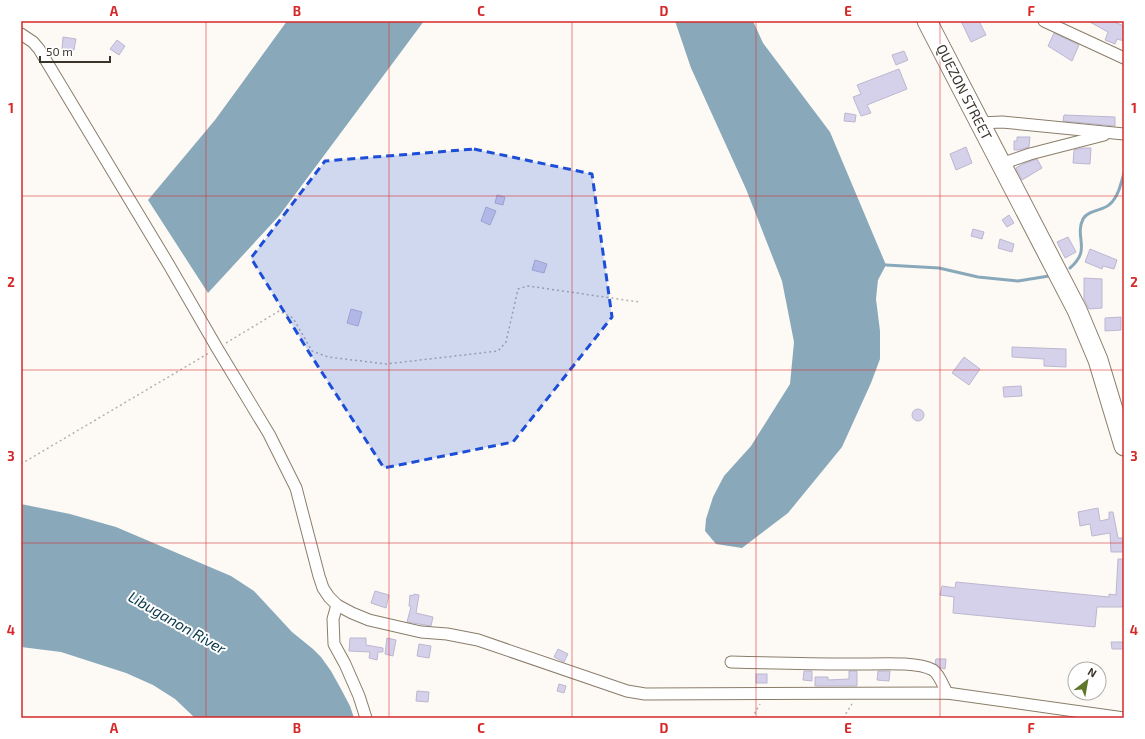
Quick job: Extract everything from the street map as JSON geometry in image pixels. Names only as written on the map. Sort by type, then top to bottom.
[{"type":"highway","name":"QUEZON STREET","points":[[927,21],[1077,310],[1089,336],[1111,400],[1124,446]]},
{"type":"street","points":[[1044,21],[1124,58]]},
{"type":"street","points":[[21,34],[33,42],[39,49],[269,434],[296,488],[323,588],[337,605],[352,614],[369,620],[421,632],[463,636],[478,640],[635,693],[655,695],[858,693],[947,694],[1124,718]]},
{"type":"street","points":[[980,123],[1002,122],[1124,134]]},
{"type":"street","points":[[1001,164],[1030,154],[1111,133]]},
{"type":"street","points":[[337,605],[333,619],[334,644],[345,664],[359,696],[366,718]]},
{"type":"street","points":[[731,662],[889,664],[918,666],[930,669],[937,674],[947,694]]},
{"type":"path","points":[[21,464],[279,311],[293,318],[312,351],[328,357],[386,364],[498,351],[506,342],[518,289],[528,286],[639,302]]},
{"type":"path","points":[[843,718],[858,693]]},
{"type":"path","points":[[752,718],[766,694]]},
{"type":"highlighted area","points":[[474,149],[592,174],[612,317],[513,442],[384,468],[310,354],[251,258],[325,161]]},
{"type":"water","points":[[287,21],[424,21],[279,216],[208,293],[148,200],[215,120]]},
{"type":"water","points":[[675,21],[753,21],[763,43],[830,132],[886,265],[878,280],[876,299],[880,331],[880,359],[871,383],[842,447],[788,513],[742,548],[716,544],[705,531],[706,519],[713,497],[724,476],[751,446],[790,384],[794,342],[782,281],[746,189],[691,68]]},
{"type":"water","name":"Libuganon River","points":[[21,504],[70,514],[116,527],[231,576],[254,591],[292,632],[321,657],[341,689],[350,706],[354,718],[195,718],[175,699],[153,685],[126,673],[61,652],[21,647]]},
{"type":"building","points":[[961,21],[979,21],[986,35],[971,42]]},
{"type":"building","points":[[1088,21],[1112,21],[1124,26],[1124,41],[1117,39],[1115,44],[1105,40],[1108,32]]},
{"type":"building","points":[[1054,33],[1079,45],[1072,61],[1048,46]]},
{"type":"building","points":[[63,37],[76,39],[74,50],[62,49]]},
{"type":"building","points":[[117,40],[125,46],[119,55],[110,49]]},
{"type":"building","points":[[904,51],[908,60],[896,65],[892,55]]},
{"type":"building","points":[[899,69],[907,89],[867,105],[871,113],[861,116],[853,97],[861,94],[857,85]]},
{"type":"building","points":[[845,113],[856,115],[855,122],[844,121]]},
{"type":"building","points":[[1064,115],[1115,117],[1115,126],[1063,121]]},
{"type":"building","points":[[1017,137],[1030,137],[1029,147],[1014,150],[1014,141],[1017,141]]},
{"type":"building","points":[[966,147],[972,163],[956,170],[950,154]]},
{"type":"building","points":[[1091,148],[1090,164],[1073,163],[1074,150]]},
{"type":"building","points":[[1037,159],[1042,168],[1022,180],[1016,168]]},
{"type":"building","points":[[497,195],[505,197],[503,205],[495,203]]},
{"type":"building","points":[[486,207],[496,211],[490,225],[481,221]]},
{"type":"building","points":[[1009,215],[1014,223],[1007,227],[1002,220]]},
{"type":"building","points":[[973,229],[984,232],[982,239],[971,236]]},
{"type":"building","points":[[1068,237],[1076,252],[1065,258],[1057,242]]},
{"type":"building","points":[[1000,239],[1014,244],[1012,252],[998,248]]},
{"type":"building","points":[[1090,249],[1117,260],[1114,269],[1103,266],[1102,269],[1085,262]]},
{"type":"building","points":[[535,260],[547,264],[544,273],[532,270]]},
{"type":"building","points":[[1084,278],[1102,279],[1102,308],[1089,309],[1084,299]]},
{"type":"building","points":[[351,309],[362,312],[358,326],[347,323]]},
{"type":"building","points":[[1121,317],[1121,330],[1105,331],[1105,318]]},
{"type":"building","points":[[1012,347],[1066,349],[1066,367],[1044,366],[1044,359],[1012,357]]},
{"type":"building","points":[[964,357],[980,369],[969,385],[952,373]]},
{"type":"building","points":[[1021,386],[1022,396],[1004,397],[1003,387]]},
{"type":"building","points":[[916,409],[920,409],[924,415],[920,421],[916,421],[912,417],[912,413]]},
{"type":"building","points":[[1098,508],[1100,521],[1109,519],[1109,512],[1113,512],[1118,538],[1124,538],[1124,552],[1111,552],[1110,533],[1092,536],[1090,524],[1080,526],[1078,512]]},
{"type":"building","points":[[1118,559],[1124,559],[1124,607],[1097,607],[1095,627],[953,613],[954,597],[940,595],[942,586],[955,588],[956,582],[1109,597],[1109,594],[1116,595]]},
{"type":"building","points":[[375,591],[389,595],[386,608],[371,603]]},
{"type":"building","points":[[414,594],[419,595],[416,613],[433,617],[431,626],[407,622],[411,607],[409,606],[410,595],[413,596]]},
{"type":"building","points":[[350,638],[366,638],[366,645],[383,648],[383,652],[378,652],[377,660],[369,658],[370,652],[349,651]]},
{"type":"building","points":[[387,638],[396,640],[393,656],[385,654]]},
{"type":"building","points":[[1111,642],[1124,642],[1124,649],[1112,649]]},
{"type":"building","points":[[419,644],[431,646],[429,658],[417,656]]},
{"type":"building","points":[[558,649],[568,654],[564,662],[554,657]]},
{"type":"building","points":[[936,659],[946,659],[945,669],[941,668],[935,663]]},
{"type":"building","points":[[804,671],[812,671],[812,681],[803,680]]},
{"type":"building","points":[[849,671],[857,671],[857,686],[815,686],[815,677],[828,677],[828,680],[849,679]]},
{"type":"building","points":[[878,671],[890,671],[889,681],[877,680]]},
{"type":"building","points":[[756,674],[767,674],[767,683],[756,683]]},
{"type":"building","points":[[559,684],[566,686],[564,693],[557,691]]},
{"type":"building","points":[[417,691],[429,692],[428,702],[416,701]]},
{"type":"waterway","points":[[1070,268],[1077,261],[1080,255],[1080,232],[1083,219],[1088,214],[1104,208],[1113,201],[1119,190],[1124,173]]},
{"type":"waterway","points":[[886,265],[939,268],[978,277],[1018,281],[1049,276]]}]
